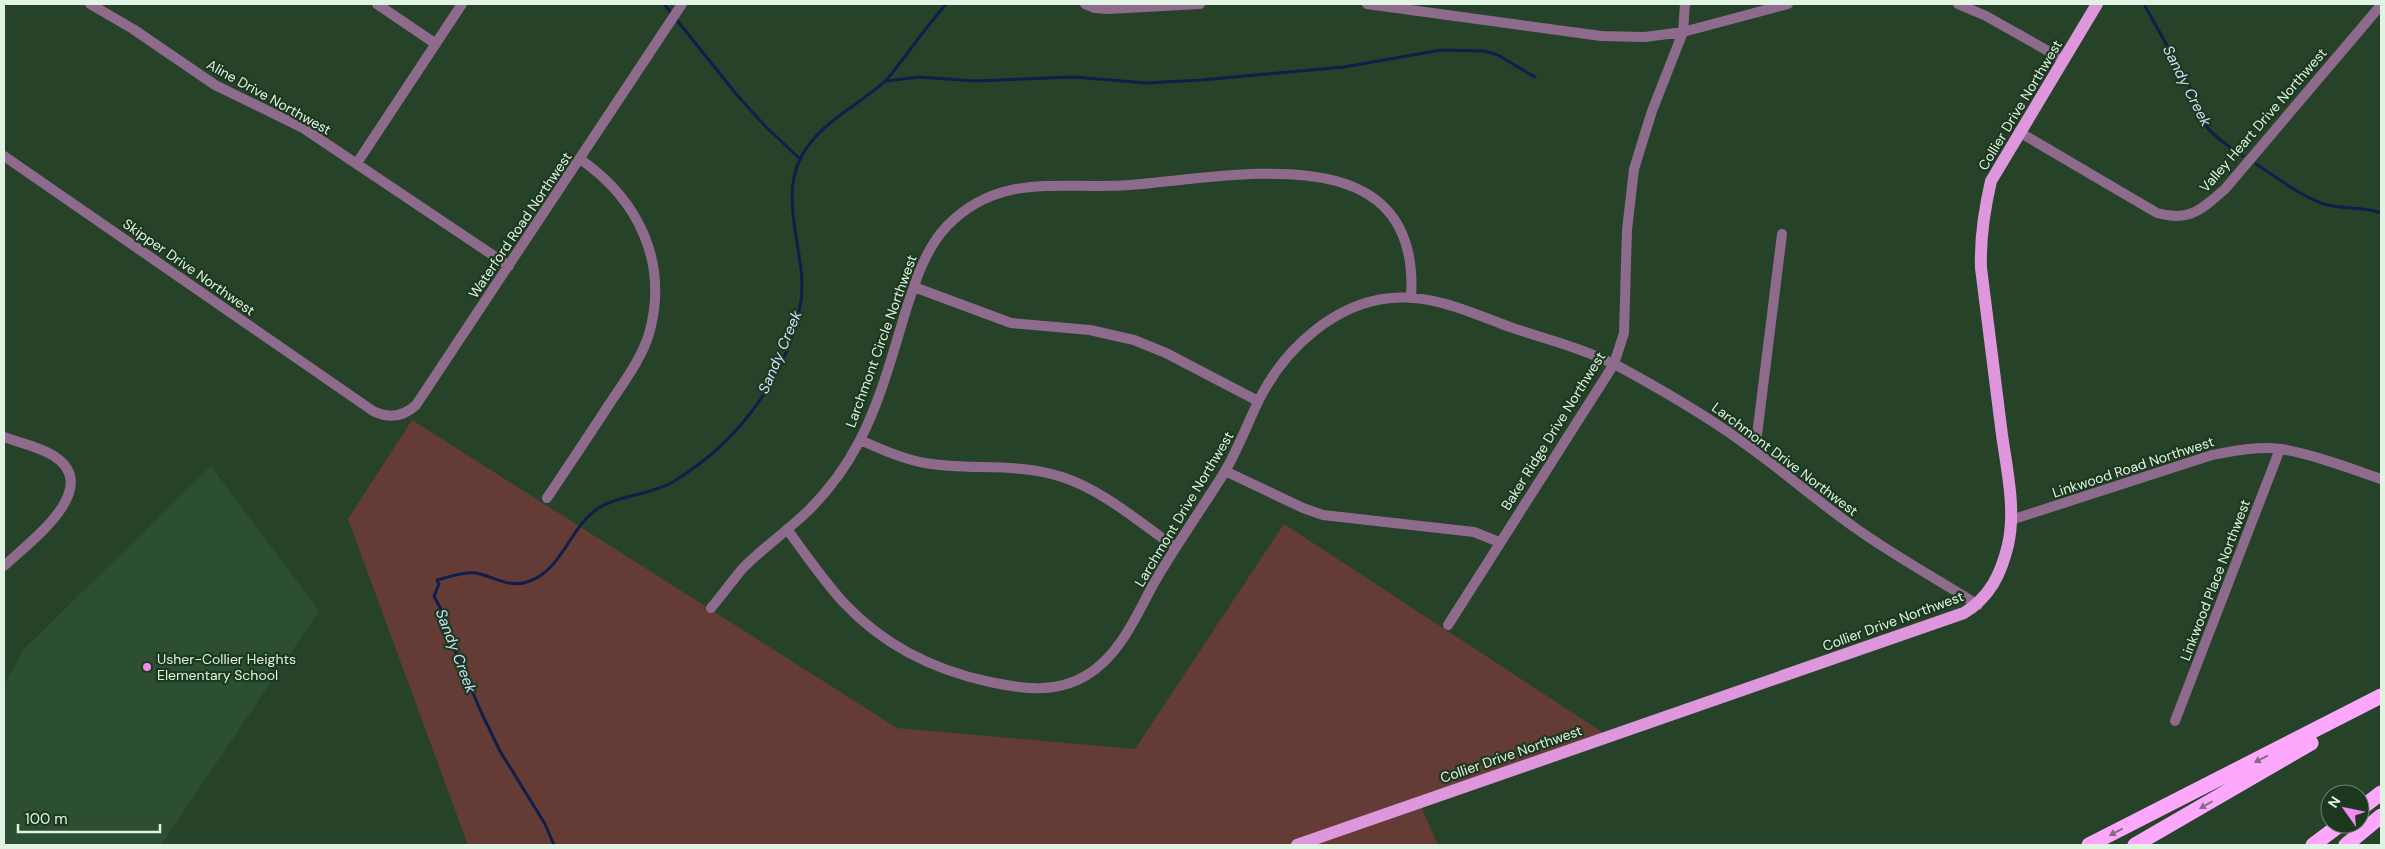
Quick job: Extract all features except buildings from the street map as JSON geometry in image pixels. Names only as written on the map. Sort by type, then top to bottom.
[{"type":"highway","points":[[2089,845],[2381,696]]},
{"type":"highway","points":[[2135,845],[2281,762],[2381,696]]},
{"type":"highway","points":[[2370,801],[2381,792]]},
{"type":"highway","points":[[2346,845],[2381,816]]},
{"type":"highway","points":[[2313,845],[2328,834]]},
{"type":"main road","name":"Collier Drive Northwest","points":[[1297,845],[1955,616],[1978,604],[1998,578],[2008,545],[2011,520],[1980,243],[1983,212],[1992,181],[2019,132],[2097,4]]},
{"type":"street","name":"Aline Drive Northwest","points":[[90,4],[133,29],[215,85],[303,128],[509,266]]},
{"type":"street","points":[[377,4],[436,44]]},
{"type":"street","points":[[356,163],[462,4]]},
{"type":"street","name":"Waterford Road Northwest","points":[[358,400],[381,415],[391,417],[409,412],[416,405],[682,4]]},
{"type":"street","points":[[1085,4],[1095,8],[1108,9],[1200,4]]},
{"type":"street","points":[[1366,4],[1601,36],[1645,37],[1683,32],[1788,4]]},
{"type":"street","name":"Baker Ridge Drive Northwest","points":[[1448,625],[1614,364],[1620,350],[1624,333],[1627,230],[1634,169],[1652,111],[1683,32],[1685,4]]},
{"type":"street","points":[[1958,4],[1986,16],[2064,60]]},
{"type":"street","name":"Valley Heart Drive Northwest","points":[[2019,132],[2157,213],[2169,217],[2191,215],[2203,209],[2225,189],[2381,5]]},
{"type":"street","name":"Skipper Drive Northwest","points":[[4,156],[358,400]]},
{"type":"street","points":[[547,498],[636,363],[648,334],[654,306],[652,261],[639,222],[613,185],[580,159]]},
{"type":"street","name":"Larchmont Circle Northwest","points":[[711,608],[743,568],[828,489],[860,440],[877,401],[914,287],[927,254],[946,226],[972,205],[1003,190],[1034,185],[1127,186],[1227,175],[1275,174],[1337,179],[1360,188],[1380,203],[1397,223],[1408,247],[1412,273],[1411,298]]},
{"type":"street","points":[[1755,451],[1782,234]]},
{"type":"street","points":[[914,287],[1011,323],[1090,330],[1134,340],[1166,353],[1258,401]]},
{"type":"street","name":"Larchmont Drive Northwest","points":[[786,530],[842,601],[870,628],[899,648],[923,661],[962,676],[1016,688],[1037,689],[1068,684],[1085,677],[1110,655],[1122,639],[1175,547],[1241,444],[1258,401],[1284,361],[1329,320],[1368,302],[1411,298],[1447,304],[1614,364],[1697,411],[1755,451],[1858,530],[1978,604]]},
{"type":"street","points":[[4,437],[55,457],[64,465],[70,486],[68,499],[59,513],[4,566]]},
{"type":"street","points":[[860,440],[894,455],[925,464],[1010,468],[1062,477],[1103,498],[1175,547]]},
{"type":"street","name":"Linkwood Road Northwest","points":[[2011,520],[2212,455],[2241,449],[2280,449],[2336,463],[2381,479]]},
{"type":"street","name":"Linkwood Place Northwest","points":[[2175,721],[2280,449]]},
{"type":"street","points":[[1225,471],[1302,508],[1323,515],[1474,532],[1500,542]]},
{"type":"shaded area","points":[[412,420],[897,728],[1135,749],[1284,524],[1611,738],[1421,807],[1438,845],[468,845],[348,519]]},
{"type":"shaded area","name":"Usher-Collier Heights Elementary School","points":[[211,466],[319,611],[161,845],[4,845],[4,685],[24,649]]},
{"type":"waterway","points":[[664,4],[737,95],[765,126],[800,159]]},
{"type":"waterway","name":"Sandy Creek","points":[[554,845],[545,824],[500,751],[482,714],[454,649],[447,621],[434,596],[439,584],[437,580],[467,573],[476,573],[509,583],[516,584],[530,581],[550,567],[587,517],[597,509],[612,501],[654,490],[673,482],[708,457],[744,421],[760,400],[785,355],[794,332],[800,307],[801,270],[792,194],[794,175],[801,157],[818,134],[828,125],[887,80],[946,4]]},
{"type":"waterway","name":"Sandy Creek","points":[[2144,4],[2190,87],[2193,100],[2202,120],[2215,135],[2243,156]]},
{"type":"waterway","points":[[886,81],[919,77],[975,81],[1074,77],[1146,83],[1202,80],[1344,67],[1441,50],[1484,51],[1498,55],[1535,77]]},
{"type":"waterway","name":"Sandy Creek","points":[[2256,164],[2315,201],[2331,206],[2367,209],[2381,213]]},
{"type":"place","name":"Usher-Collier Heights Elementary School","points":[[147,667]]}]
